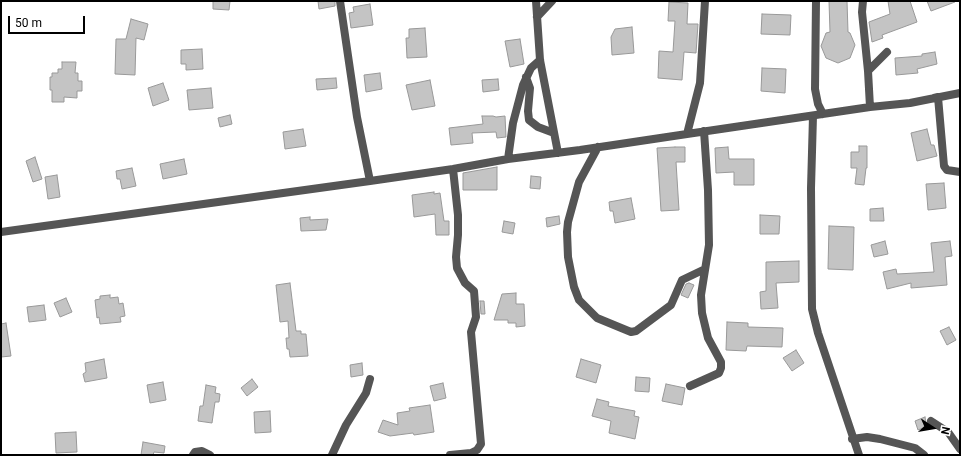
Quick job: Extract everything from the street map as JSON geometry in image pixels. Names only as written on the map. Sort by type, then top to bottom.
[{"type":"street","points":[[340,1],[357,117],[370,181]]},
{"type":"street","points":[[536,1],[540,60],[558,153]]},
{"type":"street","points":[[537,17],[552,1]]},
{"type":"street","points":[[687,134],[700,83],[705,1]]},
{"type":"street","points":[[816,1],[815,89],[818,104],[823,114]]},
{"type":"street","points":[[863,1],[862,12],[870,107]]},
{"type":"street","points":[[868,71],[887,52]]},
{"type":"street","points":[[508,159],[513,123],[526,77],[531,68],[540,60]]},
{"type":"street","points":[[526,77],[530,88],[528,111],[529,120],[538,127],[554,133]]},
{"type":"street","points":[[910,103],[960,93]]},
{"type":"street","points":[[1,232],[370,181],[453,169],[508,159],[938,98],[944,166],[947,170],[960,172]]},
{"type":"street","points":[[813,116],[811,188],[812,309],[814,321],[858,455]]},
{"type":"street","points":[[690,386],[719,373],[721,368],[721,362],[708,338],[702,313],[701,295],[709,245],[704,131]]},
{"type":"street","points":[[598,147],[580,182],[568,222],[568,257],[574,287],[579,300],[597,318],[631,332],[636,331],[671,305],[682,280],[705,269]]},
{"type":"street","points":[[450,455],[471,453],[477,450],[481,444],[471,332],[476,317],[474,291],[465,283],[457,268],[456,257],[458,215],[453,169]]},
{"type":"street","points":[[332,455],[346,425],[366,393],[370,379]]},
{"type":"street","points":[[931,421],[948,432],[960,449]]},
{"type":"street","points":[[852,439],[867,437],[886,441],[915,448],[924,455]]},
{"type":"street","points":[[193,455],[195,452],[202,451],[210,455]]},
{"type":"building","points":[[213,1],[230,1],[229,10],[213,9]]},
{"type":"building","points":[[318,1],[335,1],[335,6],[319,9]]},
{"type":"building","points":[[829,1],[847,1],[848,32],[850,33],[855,45],[850,58],[838,63],[826,58],[821,46],[826,33],[830,32]]},
{"type":"building","points":[[888,1],[910,1],[917,22],[882,35],[883,38],[872,42],[869,22],[890,14]]},
{"type":"building","points":[[927,1],[955,1],[955,2],[931,11]]},
{"type":"building","points":[[669,2],[688,3],[687,24],[698,24],[696,53],[684,52],[682,80],[658,78],[659,51],[673,52],[675,21],[668,21]]},
{"type":"building","points":[[370,4],[373,25],[351,28],[349,13],[354,12],[353,7]]},
{"type":"building","points":[[762,14],[791,15],[790,35],[761,34]]},
{"type":"building","points":[[131,19],[148,24],[144,40],[136,38],[135,75],[115,74],[116,39],[126,39]]},
{"type":"building","points":[[632,27],[634,53],[612,55],[611,37],[615,29]]},
{"type":"building","points":[[425,28],[427,57],[407,58],[406,38],[409,38],[409,29]]},
{"type":"building","points":[[520,39],[524,64],[510,67],[505,41]]},
{"type":"building","points":[[202,49],[203,69],[186,70],[186,64],[181,64],[181,50]]},
{"type":"building","points":[[935,52],[937,64],[917,69],[918,73],[896,75],[895,58],[922,56],[922,54]]},
{"type":"building","points":[[62,62],[76,62],[75,73],[78,73],[78,81],[82,81],[82,91],[77,91],[77,98],[64,97],[64,102],[52,102],[50,77],[52,77],[52,73],[58,73],[58,69],[62,69]]},
{"type":"building","points":[[762,68],[786,69],[785,93],[761,91]]},
{"type":"building","points":[[380,73],[382,89],[366,92],[364,75]]},
{"type":"building","points":[[336,78],[337,88],[317,90],[316,79]]},
{"type":"building","points":[[498,79],[499,90],[483,92],[482,80]]},
{"type":"building","points":[[430,80],[435,106],[412,110],[406,85]]},
{"type":"building","points":[[163,83],[169,100],[153,106],[148,88]]},
{"type":"building","points":[[211,88],[213,108],[189,110],[187,90]]},
{"type":"building","points":[[230,115],[232,124],[220,127],[218,118]]},
{"type":"building","points":[[482,116],[505,116],[506,137],[497,138],[496,132],[472,133],[473,143],[451,145],[449,128],[483,124]]},
{"type":"building","points":[[303,129],[306,146],[285,149],[283,132]]},
{"type":"building","points":[[927,129],[931,145],[934,145],[937,156],[917,161],[911,133]]},
{"type":"building","points":[[859,146],[867,146],[867,168],[864,185],[855,184],[857,168],[851,168],[851,152],[859,152]]},
{"type":"building","points":[[685,147],[685,162],[676,162],[679,210],[661,211],[657,148]]},
{"type":"building","points":[[728,147],[729,159],[754,159],[754,185],[734,185],[734,172],[716,173],[715,148]]},
{"type":"building","points":[[35,157],[42,179],[33,182],[26,161]]},
{"type":"building","points":[[184,159],[187,174],[163,179],[160,164]]},
{"type":"building","points":[[497,167],[497,190],[463,190],[463,173]]},
{"type":"building","points":[[132,168],[136,186],[122,189],[120,179],[117,179],[116,171]]},
{"type":"building","points":[[57,175],[60,197],[48,199],[45,177]]},
{"type":"building","points":[[531,176],[541,177],[540,189],[530,188]]},
{"type":"building","points":[[944,183],[946,208],[928,210],[926,184]]},
{"type":"building","points":[[434,192],[434,194],[440,193],[444,221],[449,221],[449,235],[436,235],[435,214],[414,217],[412,195]]},
{"type":"building","points":[[631,198],[635,219],[615,223],[613,211],[610,211],[609,202]]},
{"type":"building","points":[[883,208],[884,221],[870,221],[870,209]]},
{"type":"building","points":[[760,215],[780,216],[779,234],[760,234]]},
{"type":"building","points":[[559,216],[560,224],[547,227],[546,218]]},
{"type":"building","points":[[310,217],[310,220],[328,219],[326,230],[301,231],[300,218]]},
{"type":"building","points":[[504,221],[515,223],[513,234],[502,232]]},
{"type":"building","points":[[829,226],[854,227],[853,270],[828,269]]},
{"type":"building","points":[[885,241],[888,254],[874,257],[871,245]]},
{"type":"building","points":[[950,241],[952,256],[945,257],[947,285],[911,288],[911,283],[887,289],[883,272],[896,269],[897,274],[934,272],[931,243]]},
{"type":"building","points":[[799,261],[799,282],[776,283],[778,308],[761,309],[760,292],[766,291],[766,262]]},
{"type":"building","points":[[290,283],[296,331],[301,331],[301,334],[306,334],[308,356],[290,357],[289,349],[287,349],[286,338],[289,338],[288,321],[280,322],[276,285]]},
{"type":"building","points":[[689,283],[694,285],[688,298],[681,295],[686,284]]},
{"type":"building","points":[[516,293],[516,304],[524,304],[525,326],[516,327],[516,323],[508,323],[508,320],[494,320],[502,294]]},
{"type":"building","points":[[110,295],[110,298],[118,297],[119,304],[123,303],[125,316],[120,317],[121,322],[100,324],[99,317],[97,318],[95,300],[100,299],[100,296]]},
{"type":"building","points":[[66,298],[72,312],[60,317],[54,303]]},
{"type":"building","points":[[480,301],[484,301],[485,314],[481,314]]},
{"type":"building","points":[[44,305],[46,320],[29,322],[27,307]]},
{"type":"building","points":[[727,322],[748,323],[748,327],[783,328],[782,347],[747,346],[746,351],[726,350]]},
{"type":"building","points":[[6,323],[11,356],[1,357],[1,324]]},
{"type":"building","points":[[949,327],[956,340],[947,345],[940,331]]},
{"type":"building","points":[[796,350],[804,363],[792,371],[783,358]]},
{"type":"building","points":[[104,359],[107,378],[85,382],[83,374],[86,372],[85,363]]},
{"type":"building","points":[[581,359],[601,365],[596,383],[576,377]]},
{"type":"building","points":[[362,363],[363,375],[351,377],[350,365]]},
{"type":"building","points":[[636,377],[650,378],[649,392],[635,391]]},
{"type":"building","points":[[252,379],[258,387],[247,396],[241,388]]},
{"type":"building","points":[[163,382],[166,400],[150,403],[147,385]]},
{"type":"building","points":[[443,383],[446,398],[434,401],[430,386]]},
{"type":"building","points":[[666,384],[685,388],[682,405],[662,401]]},
{"type":"building","points":[[206,385],[216,387],[215,393],[220,394],[219,402],[215,402],[212,423],[198,421],[200,406],[203,406]]},
{"type":"building","points":[[597,399],[609,402],[608,406],[635,411],[634,416],[639,417],[635,439],[609,433],[611,421],[592,416]]},
{"type":"building","points":[[430,405],[434,432],[390,436],[378,432],[383,420],[398,425],[397,413],[410,411],[409,408]]},
{"type":"building","points":[[270,411],[271,432],[255,433],[254,412]]},
{"type":"building","points":[[925,417],[928,426],[918,430],[915,421]]},
{"type":"building","points":[[76,432],[77,452],[56,453],[55,433]]},
{"type":"building","points":[[143,442],[165,446],[164,453],[154,452],[153,455],[141,455]]}]
